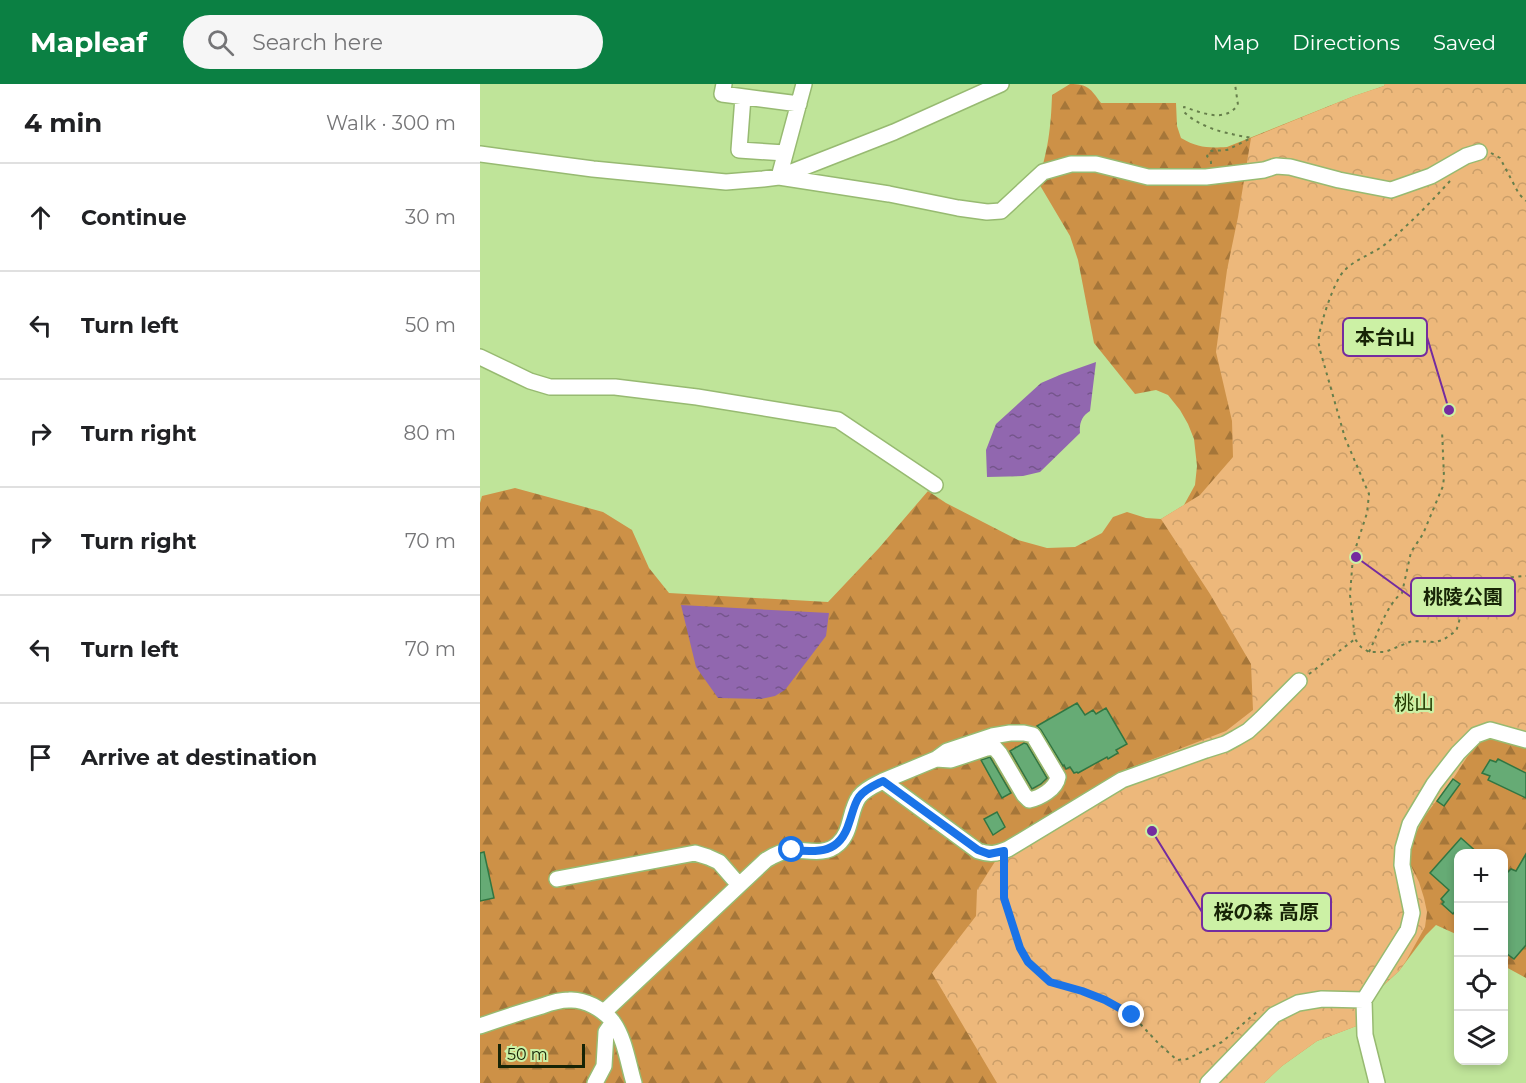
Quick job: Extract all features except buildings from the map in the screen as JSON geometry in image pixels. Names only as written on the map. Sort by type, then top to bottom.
[{"type":"street","points":[[724,84],[722,94],[799,104]]},
{"type":"street","points":[[779,177],[804,84]]},
{"type":"street","points":[[480,154],[593,169],[726,182],[779,177],[894,132],[1001,84]]},
{"type":"street","points":[[743,97],[739,150],[785,153]]},
{"type":"street","points":[[779,177],[987,212],[1001,210],[1043,172],[1071,164],[1096,164],[1148,177],[1202,177],[1264,170],[1276,166],[1290,167],[1391,190],[1431,176],[1466,156],[1479,152]]},
{"type":"street","points":[[480,357],[530,381],[550,387],[615,387],[838,420],[935,485]]},
{"type":"street","points":[[883,781],[978,850],[989,854],[1004,851],[1122,780],[1225,744],[1236,738],[1248,731],[1299,681]]},
{"type":"street","points":[[1377,1083],[1365,1035],[1364,1000],[1408,930],[1412,913],[1402,865],[1403,848],[1410,824],[1434,784],[1458,753],[1476,735],[1490,730],[1526,740]]},
{"type":"street","points":[[594,1083],[604,1066],[609,1017],[766,860],[778,853],[792,850],[824,851],[838,844],[847,831],[860,796],[870,788],[936,759],[947,751],[992,736],[1011,733],[1033,735],[1058,777],[1057,783],[1035,799],[1029,800],[994,747],[951,760],[936,759]]},
{"type":"street","points":[[557,879],[695,854],[719,862],[739,885]]},
{"type":"street","points":[[1208,1083],[1274,1016],[1299,1004],[1322,999],[1364,1000]]},
{"type":"street","points":[[480,1026],[550,1003],[569,1000],[585,1002],[609,1017],[622,1038],[634,1083]]},
{"type":"path","points":[[1202,177],[1211,162],[1207,156],[1210,151],[1227,150],[1251,138],[1231,134],[1200,123],[1184,112],[1185,107],[1201,113],[1224,116],[1238,105],[1235,84]]},
{"type":"path","points":[[1479,152],[1489,152],[1500,158],[1519,195],[1526,201]]},
{"type":"path","points":[[1451,181],[1383,246],[1342,272],[1320,328],[1318,340],[1320,350],[1345,438],[1369,494],[1367,513],[1353,556],[1350,596],[1355,639],[1369,652],[1385,652],[1412,641],[1443,640],[1456,631],[1462,609],[1478,588],[1497,581],[1526,576]]},
{"type":"path","points":[[1369,652],[1390,606],[1402,593],[1411,552],[1423,534],[1443,486],[1442,430]]},
{"type":"path","points":[[1299,681],[1355,639]]},
{"type":"path","points":[[1004,851],[1004,898],[1020,948],[1028,962],[1050,982],[1105,1000],[1132,1015],[1177,1060],[1187,1059],[1222,1042],[1264,1007]]},
{"type":"green space","points":[[1070,84],[1088,88],[1101,103],[1176,103],[1177,126],[1181,138],[1203,147],[1227,147],[1385,84],[1526,84],[1526,978],[1508,968],[1508,849],[1454,849],[1454,933],[1436,925],[1399,971],[1373,995],[1359,1025],[1317,1041],[1282,1066],[1264,1083],[480,1083],[480,503],[482,496],[515,488],[603,512],[632,530],[649,568],[669,593],[828,602],[928,491],[946,503],[1018,540],[1047,548],[1075,547],[1102,533],[1113,517],[1127,512],[1146,518],[1161,519],[1184,505],[1195,485],[1197,466],[1194,439],[1188,424],[1168,395],[1156,390],[1135,394],[1094,343],[1078,260],[1070,236],[1038,182],[1048,139],[1052,95]]},
{"type":"green space","points":[[1385,84],[1526,84],[1526,740],[1486,736],[1467,757],[1424,817],[1409,848],[1410,864],[1419,882],[1427,912],[1425,927],[1399,971],[1373,995],[1359,1025],[1317,1041],[1282,1066],[1264,1083],[997,1083],[932,973],[976,916],[977,890],[1008,841],[1117,773],[1226,731],[1253,710],[1251,664],[1210,594],[1161,519],[1200,495],[1233,457],[1232,421],[1216,352],[1227,270],[1251,138]]},
{"type":"water","points":[[1096,362],[1090,411],[1082,420],[1080,433],[1040,472],[1023,476],[987,477],[986,450],[996,424],[1041,383]]},
{"type":"water","points":[[681,605],[829,613],[826,636],[785,690],[775,696],[761,699],[718,698],[696,667]]},
{"type":"place","name":"本台山","points":[[1449,410]]},
{"type":"place","name":"桃陵公園","points":[[1356,557]]},
{"type":"place","name":"桜の森 高原","points":[[1152,831]]},
{"type":"district","name":"桃山","points":[[1414,703]]},
{"type":"route","points":[[792,850],[824,851],[838,844],[847,831],[860,796],[883,781],[978,850],[989,854],[1004,851],[1004,898],[1020,948],[1028,962],[1050,982],[1105,1000],[1132,1015]]}]
